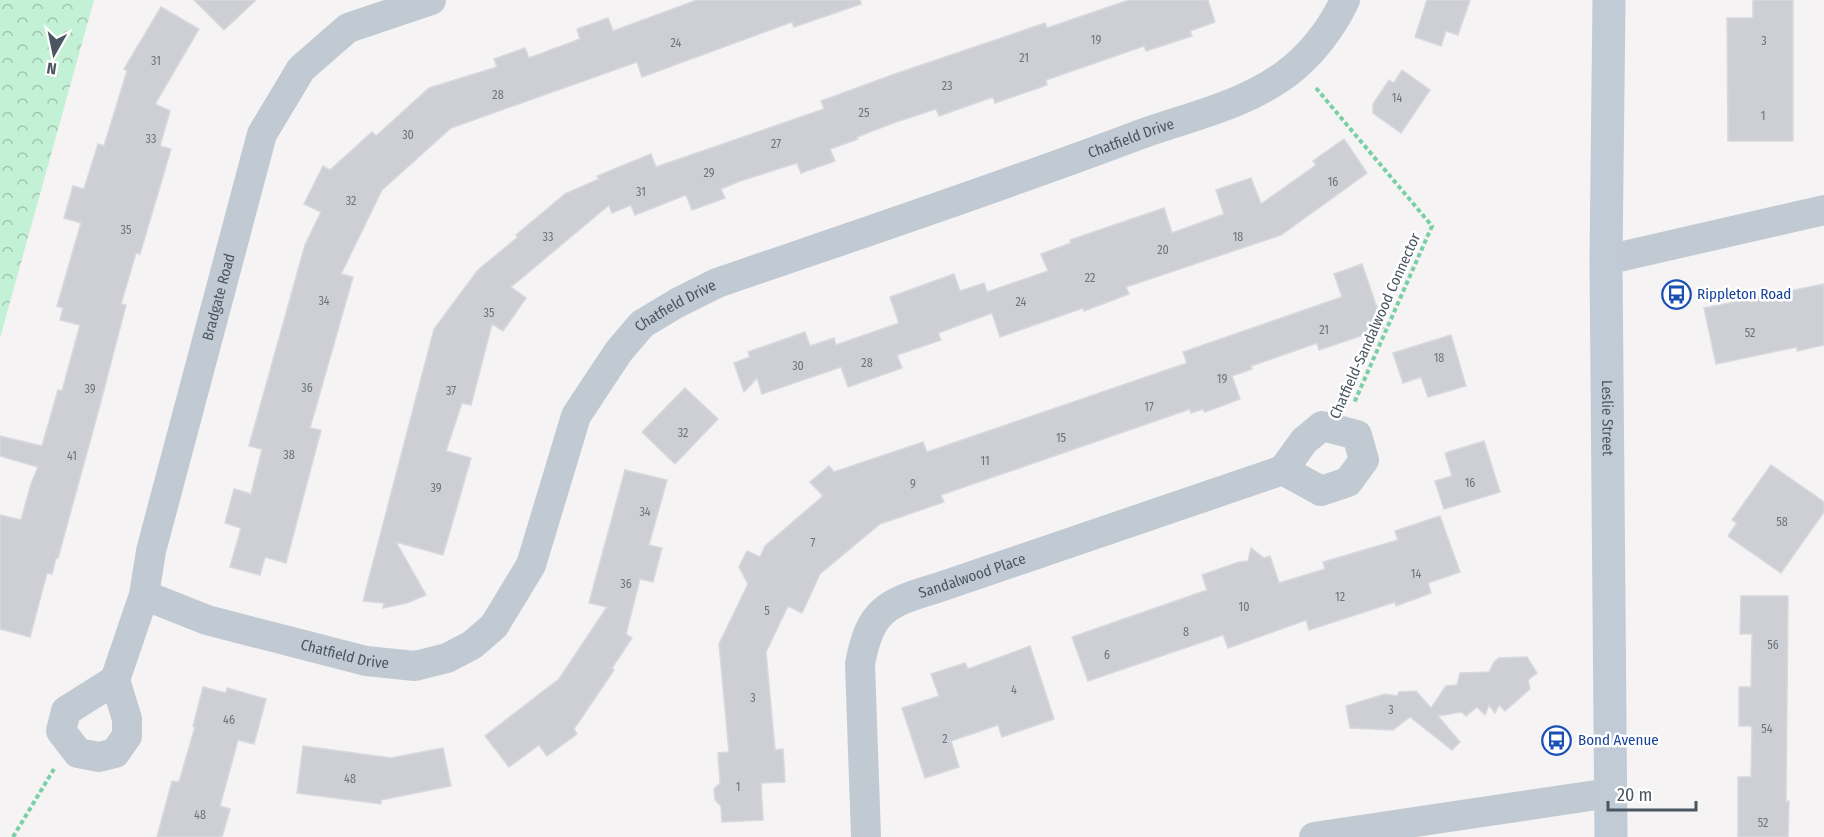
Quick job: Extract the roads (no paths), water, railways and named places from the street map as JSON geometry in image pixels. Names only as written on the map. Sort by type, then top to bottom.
[{"type":"main road","name":"Leslie Street","points":[[1610,0],[1606,260],[1611,837]]},
{"type":"street","name":"Bradgate Road","points":[[116,680],[144,595],[151,551],[262,134],[282,97],[301,69],[348,28],[431,0]]},
{"type":"street","name":"Chatfield Drive","points":[[144,595],[207,620],[366,661],[415,666],[447,658],[472,645],[494,626],[531,565],[576,416],[620,351],[642,324],[717,283],[1149,131],[1216,111],[1286,74],[1307,55],[1330,28],[1345,0]]},
{"type":"street","points":[[1606,260],[1824,210]]},
{"type":"street","points":[[1322,426],[1357,435],[1364,460],[1348,482],[1321,491],[1283,470],[1304,441],[1322,426]]},
{"type":"street","name":"Sandalwood Place","points":[[866,837],[860,664],[873,621],[889,607],[909,596],[1283,470]]},
{"type":"street","points":[[116,680],[127,719],[128,736],[115,753],[99,757],[78,753],[61,731],[66,711],[116,680]]},
{"type":"street","points":[[1314,837],[1347,835],[1610,793]]},
{"type":"place","name":"Rippleton Road","points":[[1676,294]]},
{"type":"place","name":"Bond Avenue","points":[[1557,740]]}]
